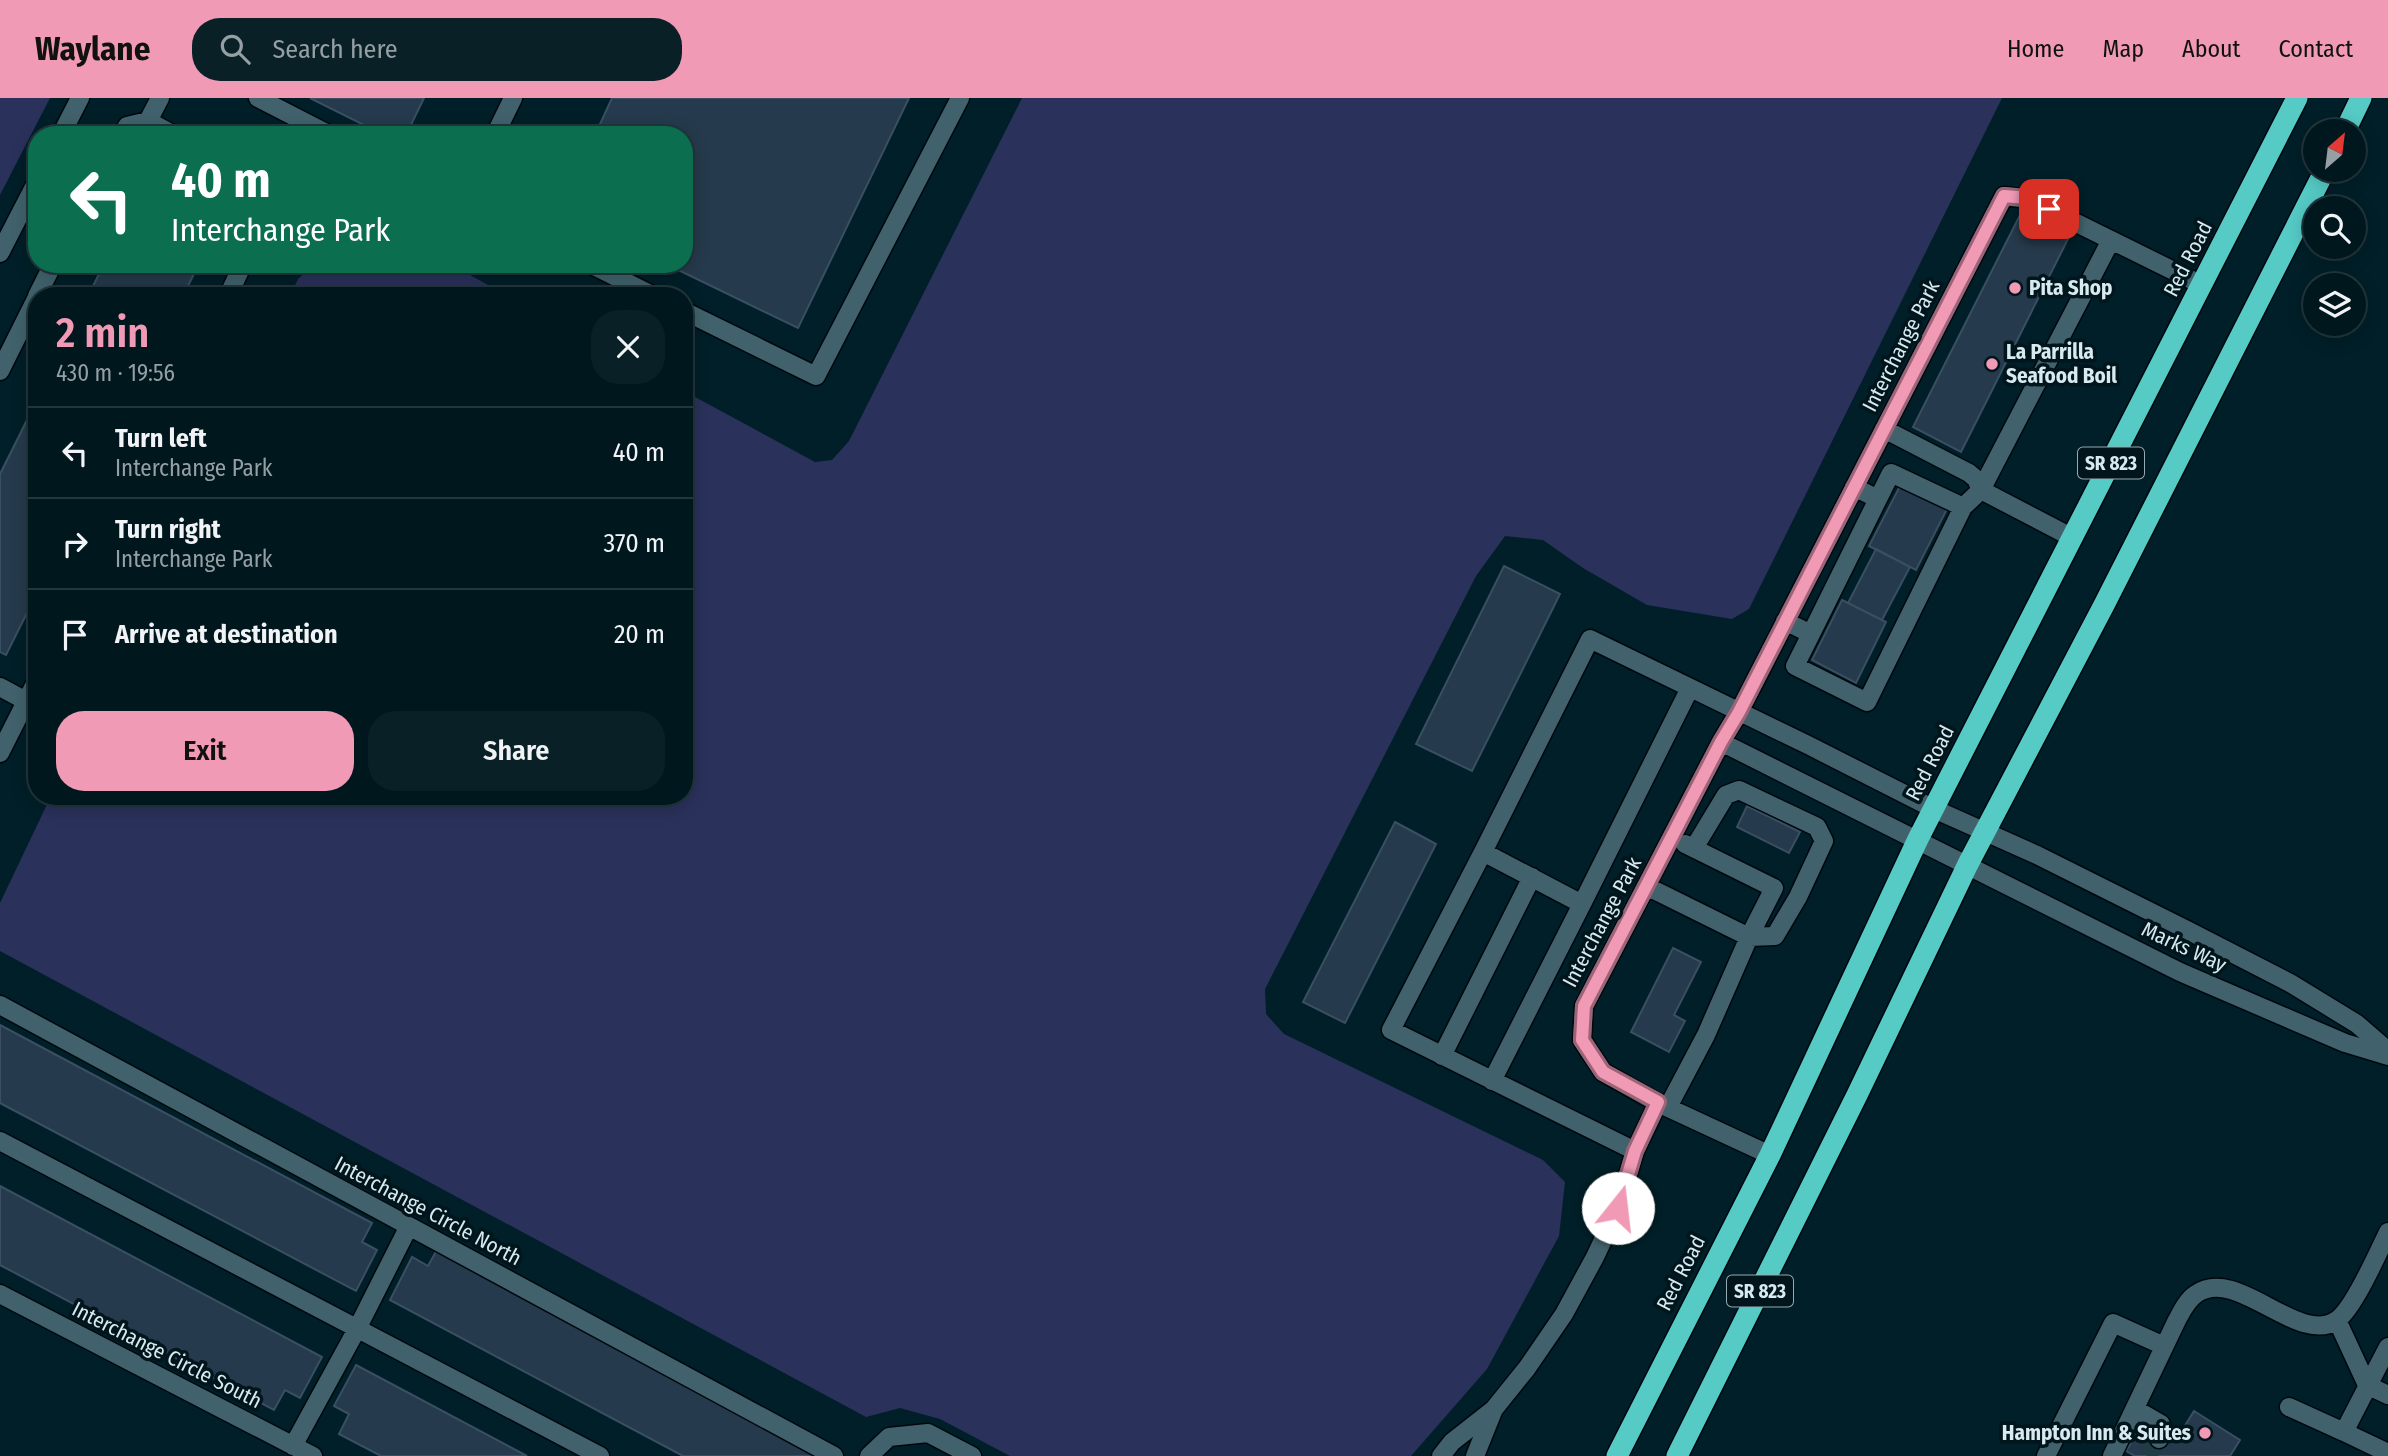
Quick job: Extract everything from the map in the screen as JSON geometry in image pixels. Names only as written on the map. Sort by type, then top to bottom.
[{"type":"highway","name":"Red Road","points":[[1617,1456],[1770,1155],[1918,839],[2297,98]]},
{"type":"highway","points":[[2351,119],[2361,98]]},
{"type":"highway","name":"SR 823","points":[[1677,1456],[1968,864],[2104,605],[2319,182]]},
{"type":"highway","points":[[1693,1456],[1704,1404]]},
{"type":"street","points":[[66,126],[80,98]]},
{"type":"street","points":[[148,121],[160,98]]},
{"type":"street","points":[[258,98],[312,126]]},
{"type":"street","points":[[499,126],[513,98]]},
{"type":"street","points":[[693,315],[816,376],[960,98]]},
{"type":"street","points":[[127,126],[148,121],[157,126]]},
{"type":"street","name":"Interchange Park","points":[[1770,1155],[1663,1105],[1603,1072],[1582,1040],[1584,1006],[1739,712],[2004,196],[2028,198],[2202,285]]},
{"type":"street","points":[[0,253],[28,199]]},
{"type":"street","points":[[1963,507],[1891,473],[1795,666],[1867,702],[1963,507],[1981,490],[2111,240]]},
{"type":"street","points":[[608,273],[636,287]]},
{"type":"street","points":[[0,371],[28,314]]},
{"type":"street","points":[[1884,429],[1969,473],[1981,490],[2073,538]]},
{"type":"street","points":[[1854,487],[1878,499]]},
{"type":"street","points":[[1785,621],[1811,634]]},
{"type":"street","points":[[1635,1151],[1391,1030],[1590,639],[1984,833]]},
{"type":"street","points":[[0,687],[26,701]]},
{"type":"street","points":[[1492,1081],[1690,688]]},
{"type":"street","points":[[0,753],[28,697]]},
{"type":"street","points":[[1721,742],[1968,864]]},
{"type":"street","points":[[1646,886],[1749,937],[1775,936],[1798,897],[1824,841],[1817,827],[1740,790],[1726,795],[1694,848]]},
{"type":"street","name":"Marks Way","points":[[1984,833],[2037,855],[2290,983],[2357,1024],[2388,1051]]},
{"type":"street","points":[[1441,1456],[1452,1442],[1494,1409],[1527,1368],[1564,1314],[1618,1208],[1635,1151],[1706,1035],[1749,937],[1774,888],[1672,837]]},
{"type":"street","points":[[1483,852],[1583,904]]},
{"type":"street","name":"Marks Way","points":[[1968,864],[2180,972],[2346,1043],[2388,1056]]},
{"type":"street","points":[[1442,1056],[1532,877]]},
{"type":"street","name":"Interchange Circle North","points":[[0,1005],[834,1456]]},
{"type":"street","points":[[0,1141],[600,1456]]},
{"type":"street","points":[[293,1446],[409,1226]]},
{"type":"street","points":[[2112,1456],[2164,1346],[2188,1301],[2196,1293],[2210,1288],[2236,1291],[2291,1319],[2326,1325],[2337,1320],[2351,1305],[2388,1232]]},
{"type":"street","name":"Interchange Circle South","points":[[0,1294],[313,1456]]},
{"type":"street","points":[[2337,1320],[2367,1385],[2388,1395]]},
{"type":"street","points":[[2046,1456],[2113,1323],[2164,1346]]},
{"type":"street","points":[[2344,1432],[2388,1347]]},
{"type":"street","points":[[2289,1407],[2388,1453]]},
{"type":"street","points":[[1475,1456],[1494,1409]]},
{"type":"street","points":[[2135,1409],[2161,1424],[2163,1431],[2159,1438]]},
{"type":"street","points":[[869,1456],[889,1437],[928,1433],[972,1456]]},
{"type":"water","points":[[0,98],[50,98],[36,126],[28,126],[28,141],[0,195]]},
{"type":"water","points":[[1022,98],[2002,98],[1749,609],[1732,619],[1647,605],[1583,568],[1543,540],[1505,536],[1476,576],[1265,989],[1266,1014],[1284,1034],[1543,1160],[1565,1182],[1559,1236],[1487,1369],[1411,1456],[1010,1456],[940,1419],[900,1408],[866,1417],[0,951],[0,903],[47,805],[693,805],[693,396],[815,462],[832,460],[849,441]]},
{"type":"water","points":[[305,273],[466,273],[492,287],[294,287]]},
{"type":"building","points":[[310,98],[424,98],[410,126],[366,126]]},
{"type":"building","points":[[612,98],[909,98],[798,328],[685,273],[693,273],[693,126],[599,126]]},
{"type":"building","points":[[2023,209],[2071,233],[1961,452],[1913,427]]},
{"type":"building","points":[[100,273],[194,273],[188,287],[92,287]]},
{"type":"building","points":[[28,418],[28,611],[6,655],[0,652],[0,474]]},
{"type":"building","points":[[1900,486],[1947,509],[1916,570],[1869,546]]},
{"type":"building","points":[[1876,549],[1910,567],[1882,620],[1848,603]]},
{"type":"building","points":[[1504,566],[1560,594],[1472,771],[1416,744]]},
{"type":"building","points":[[1842,600],[1886,622],[1856,683],[1812,660]]},
{"type":"building","points":[[1747,806],[1800,832],[1789,853],[1737,827]]},
{"type":"building","points":[[1395,822],[1436,844],[1345,1023],[1303,1002]]},
{"type":"building","points":[[1673,948],[1701,962],[1674,1015],[1685,1021],[1669,1052],[1631,1032]]},
{"type":"building","points":[[0,1025],[372,1223],[362,1242],[377,1250],[356,1291],[0,1103]]},
{"type":"building","points":[[0,1186],[322,1357],[300,1398],[285,1390],[274,1410],[0,1265]]},
{"type":"building","points":[[439,1246],[818,1456],[683,1456],[390,1300],[412,1257],[428,1266]]},
{"type":"building","points":[[356,1365],[527,1456],[381,1456],[339,1434],[349,1414],[334,1406]]},
{"type":"building","name":"Hampton Inn & Suites","points":[[2194,1411],[2240,1440],[2230,1456],[2135,1456],[2126,1451],[2141,1427],[2166,1443],[2170,1438],[2175,1442]]},
{"type":"tunnel","points":[[2147,1456],[2159,1439]]},
{"type":"place","name":"Pita Shop","points":[[2015,288]]},
{"type":"place","name":"La Parrilla Seafood Boil","points":[[1992,364]]},
{"type":"place","name":"Hampton Inn & Suites","points":[[2205,1433]]},
{"type":"route","points":[[1618,1208],[1635,1151],[1658,1102],[1603,1072],[1582,1040],[1584,1006],[1739,712],[2004,196],[2028,198],[2049,209]]}]
